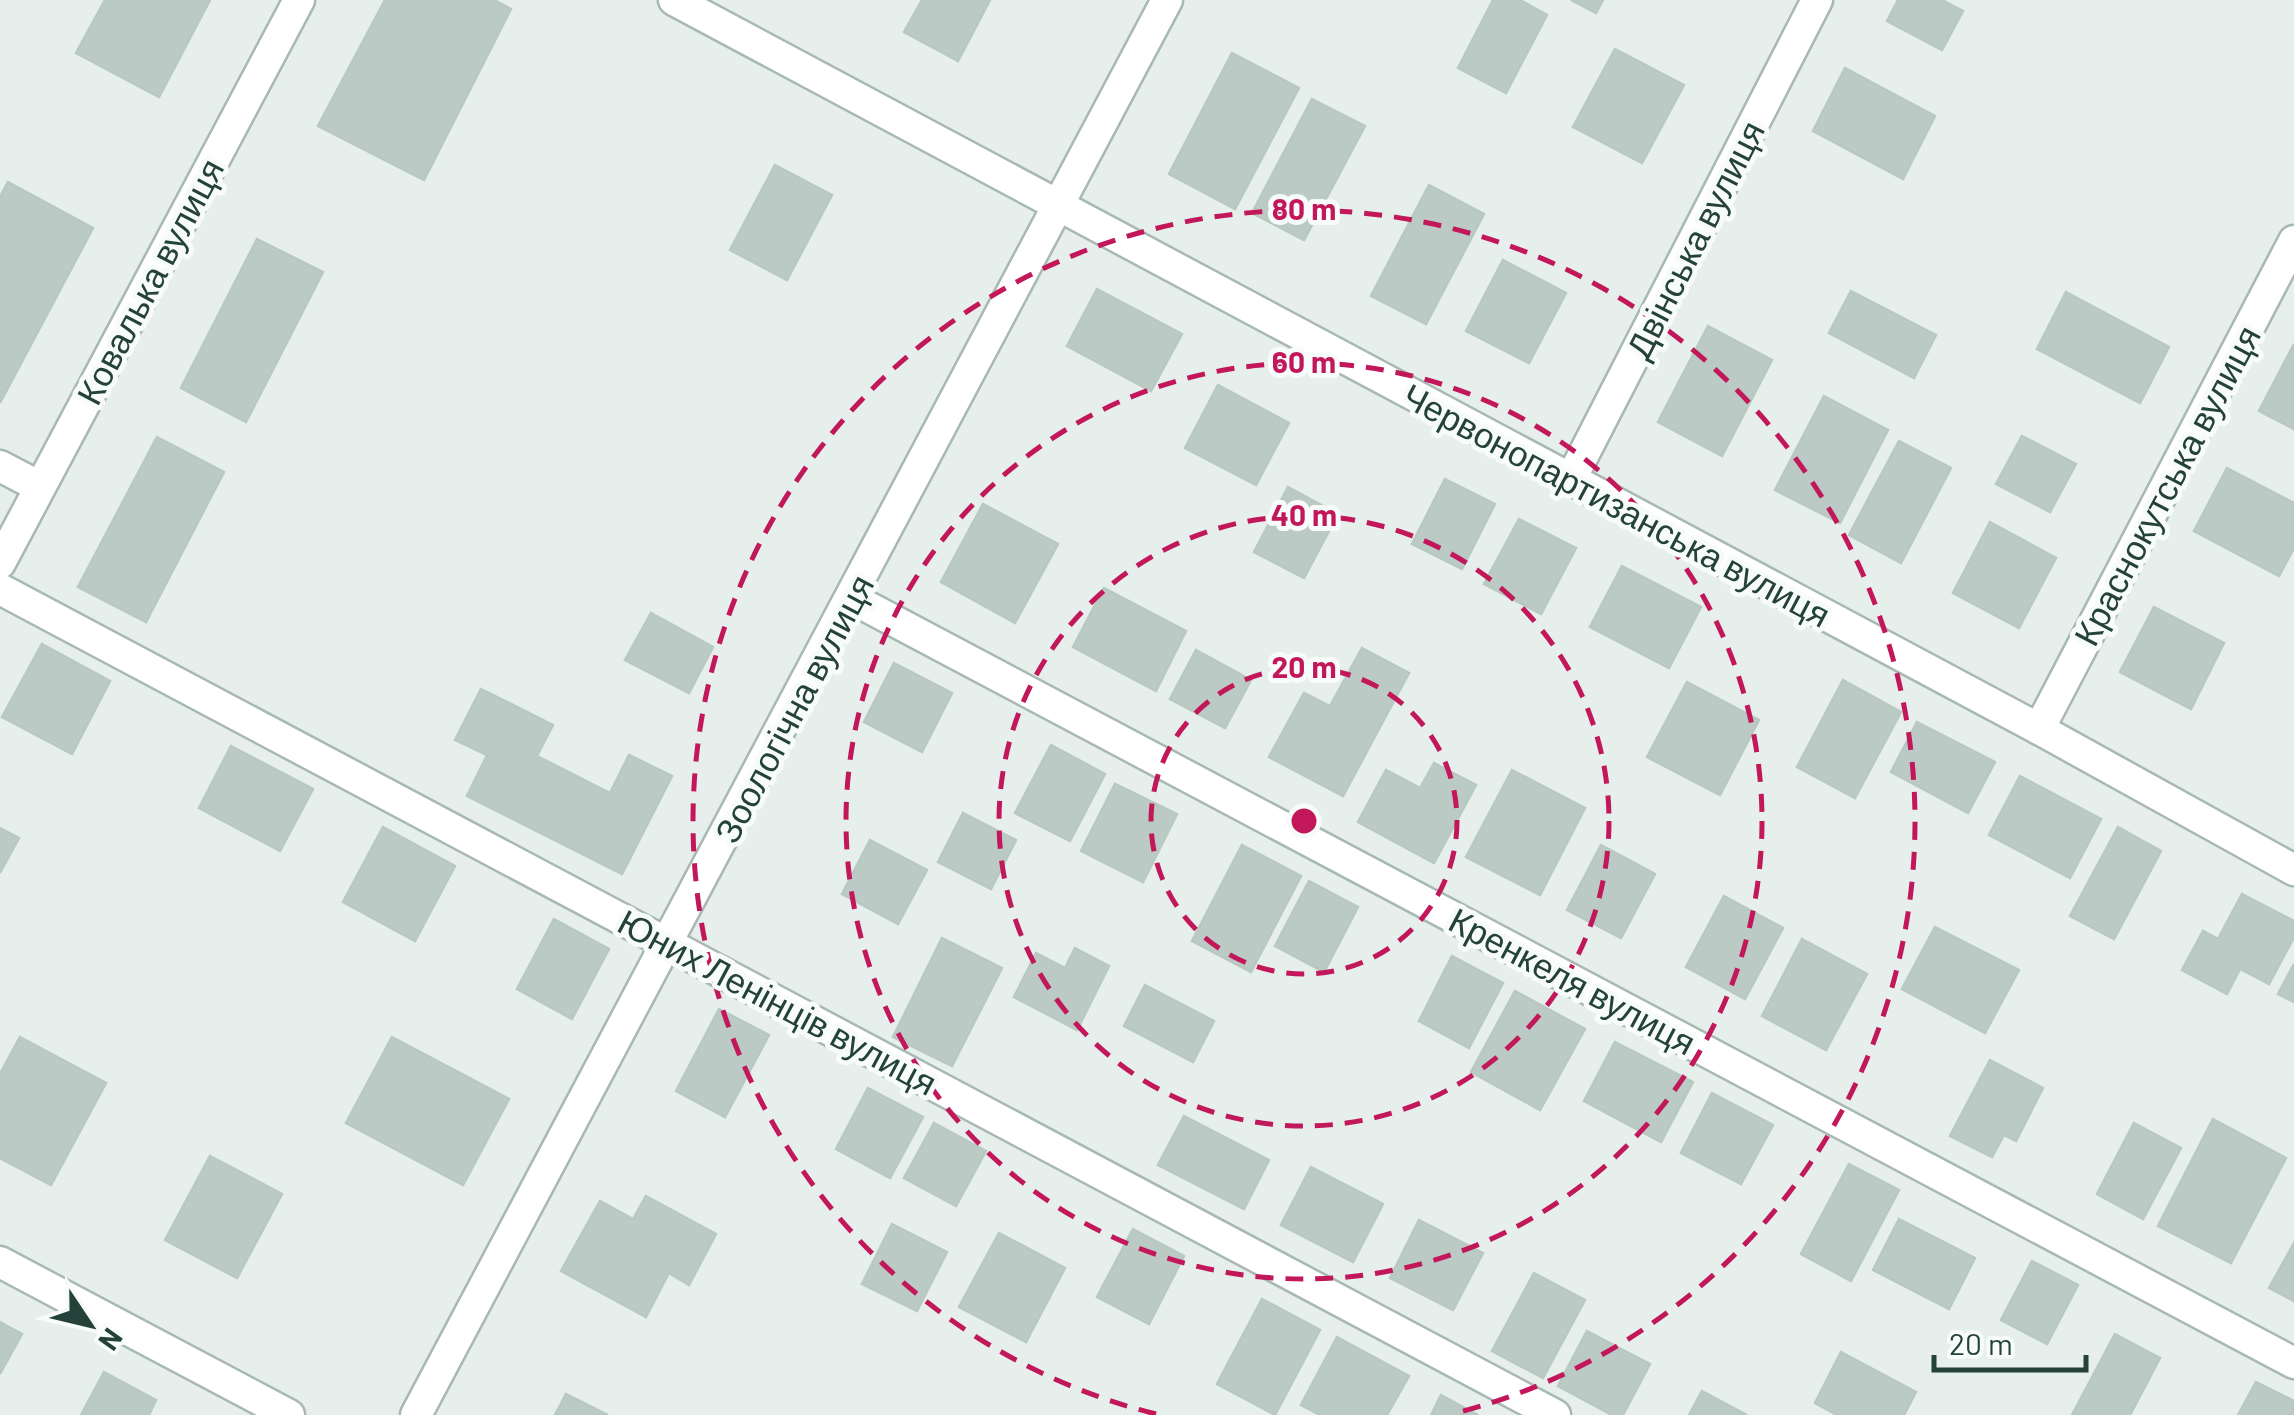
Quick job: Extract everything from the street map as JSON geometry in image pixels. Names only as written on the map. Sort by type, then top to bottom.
[{"type":"street","name":"Ковалька вулиця","points":[[0,562],[299,0]]},
{"type":"street","name":"Червонопартизанська вулиця","points":[[674,0],[730,13],[1058,206],[2039,729],[2294,870]]},
{"type":"street","name":"Зоологічна вулиця","points":[[416,1415],[1167,0]]},
{"type":"street","name":"Двінська вулиця","points":[[1570,479],[1818,0]]},
{"type":"street","name":"Краснокутська вулиця","points":[[2039,729],[2294,241]]},
{"type":"street","points":[[0,466],[40,488]]},
{"type":"street","name":"Юних Ленінців вулиця","points":[[0,589],[1555,1415]]},
{"type":"street","name":"Кренкеля вулиця","points":[[851,598],[2294,1363]]},
{"type":"street","points":[[0,1262],[289,1415]]},
{"type":"building","points":[[105,0],[210,0],[159,97],[76,53]]},
{"type":"building","points":[[385,0],[494,0],[511,9],[424,180],[318,126]]},
{"type":"building","points":[[922,0],[990,0],[958,61],[904,32]]},
{"type":"building","points":[[1493,0],[1520,0],[1547,15],[1506,93],[1458,68]]},
{"type":"building","points":[[1571,0],[1603,0],[1596,13]]},
{"type":"building","points":[[1898,0],[1942,0],[1963,11],[1942,50],[1887,21]]},
{"type":"building","points":[[1615,49],[1684,85],[1642,163],[1573,127]]},
{"type":"building","points":[[1232,53],[1299,88],[1235,209],[1169,174]]},
{"type":"building","points":[[1845,68],[1935,116],[1903,179],[1813,131]]},
{"type":"building","points":[[1312,99],[1365,126],[1304,240],[1252,213]]},
{"type":"building","points":[[775,165],[832,195],[787,280],[730,250]]},
{"type":"building","points":[[8,182],[93,228],[0,403],[0,197]]},
{"type":"building","points":[[1429,185],[1484,214],[1426,324],[1371,296]]},
{"type":"building","points":[[257,239],[323,272],[246,422],[181,388]]},
{"type":"building","points":[[1503,260],[1566,293],[1529,363],[1466,331]]},
{"type":"building","points":[[1097,289],[1182,334],[1151,391],[1067,346]]},
{"type":"building","points":[[1851,291],[1936,335],[1914,378],[1829,333]]},
{"type":"building","points":[[2066,292],[2169,347],[2140,403],[2037,349]]},
{"type":"building","points":[[1708,326],[1772,360],[1722,456],[1658,422]]},
{"type":"building","points":[[2294,344],[2294,429],[2259,411]]},
{"type":"building","points":[[1218,385],[1289,423],[1256,485],[1185,448]]},
{"type":"building","points":[[1824,396],[1888,430],[1840,523],[1775,490]]},
{"type":"building","points":[[2022,436],[2076,464],[2050,512],[1996,484]]},
{"type":"building","points":[[157,437],[224,472],[146,622],[78,587]]},
{"type":"building","points":[[1899,441],[1951,468],[1901,563],[1849,535]]},
{"type":"building","points":[[2227,468],[2294,503],[2294,548],[2279,576],[2194,531]]},
{"type":"building","points":[[1445,479],[1495,504],[1462,569],[1412,544]]},
{"type":"building","points":[[1288,487],[1338,514],[1304,578],[1254,552]]},
{"type":"building","points":[[983,504],[1058,544],[1015,623],[941,582]]},
{"type":"building","points":[[1519,519],[1576,548],[1541,614],[1484,584]]},
{"type":"building","points":[[1990,522],[2056,558],[2019,628],[1953,593]]},
{"type":"building","points":[[1622,566],[1701,607],[1669,668],[1590,627]]},
{"type":"building","points":[[1104,588],[1186,631],[1156,691],[1073,647]]},
{"type":"building","points":[[2154,607],[2224,643],[2191,709],[2120,672]]},
{"type":"building","points":[[651,613],[713,647],[689,693],[625,660]]},
{"type":"building","points":[[42,644],[110,681],[72,754],[2,717]]},
{"type":"building","points":[[1362,648],[1409,673],[1343,796],[1269,757],[1304,693],[1330,706]]},
{"type":"building","points":[[1196,650],[1251,680],[1225,728],[1170,699]]},
{"type":"building","points":[[894,663],[952,693],[922,752],[864,722]]},
{"type":"building","points":[[1843,680],[1901,712],[1855,798],[1797,767]]},
{"type":"building","points":[[1687,682],[1759,720],[1720,795],[1647,757]]},
{"type":"building","points":[[481,689],[553,725],[537,756],[610,793],[629,755],[672,776],[622,874],[467,796],[487,755],[455,740]]},
{"type":"building","points":[[1917,722],[1995,762],[1968,813],[1891,772]]},
{"type":"building","points":[[1051,745],[1105,774],[1070,841],[1015,813]]},
{"type":"building","points":[[231,746],[313,789],[280,851],[199,808]]},
{"type":"building","points":[[1434,763],[1476,785],[1434,863],[1358,822],[1386,770],[1420,788]]},
{"type":"building","points":[[1512,770],[1585,808],[1540,895],[1466,857]]},
{"type":"building","points":[[2020,776],[2101,819],[2070,878],[1989,835]]},
{"type":"building","points":[[1115,784],[1177,814],[1143,882],[1081,851]]},
{"type":"building","points":[[963,813],[1016,840],[991,889],[938,862]]},
{"type":"building","points":[[383,827],[455,866],[415,941],[343,902]]},
{"type":"building","points":[[2118,827],[2161,851],[2114,939],[2070,916]]},
{"type":"building","points":[[0,828],[19,838],[0,873]]},
{"type":"building","points":[[870,840],[927,870],[898,924],[842,894]]},
{"type":"building","points":[[1242,845],[1301,876],[1251,972],[1192,941]]},
{"type":"building","points":[[1601,845],[1655,874],[1621,938],[1567,910]]},
{"type":"building","points":[[1309,881],[1358,907],[1324,972],[1275,946]]},
{"type":"building","points":[[2242,894],[2294,921],[2294,937],[2269,984],[2240,969],[2227,994],[2182,970],[2203,931],[2218,939]]},
{"type":"building","points":[[1724,896],[1783,928],[1745,999],[1686,967]]},
{"type":"building","points":[[554,919],[609,949],[572,1019],[517,989]]},
{"type":"building","points":[[1935,927],[2019,970],[1985,1033],[1902,989]]},
{"type":"building","points":[[942,938],[1002,968],[952,1066],[893,1037]]},
{"type":"building","points":[[1802,939],[1867,974],[1826,1050],[1762,1016]]},
{"type":"building","points":[[1075,948],[1109,966],[1077,1030],[1014,997],[1036,953],[1065,968]]},
{"type":"building","points":[[1452,956],[1503,983],[1469,1048],[1419,1021]]},
{"type":"building","points":[[2294,964],[2294,1002],[2278,994]]},
{"type":"building","points":[[1145,985],[1214,1021],[1193,1062],[1124,1026]]},
{"type":"building","points":[[1515,991],[1585,1029],[1540,1110],[1471,1072]]},
{"type":"building","points":[[719,1009],[769,1035],[725,1117],[676,1091]]},
{"type":"building","points":[[20,1037],[106,1083],[51,1185],[0,1158],[0,1074]]},
{"type":"building","points":[[392,1037],[509,1099],[463,1185],[346,1123]]},
{"type":"building","points":[[1615,1042],[1693,1082],[1661,1142],[1584,1101]]},
{"type":"building","points":[[1990,1060],[2043,1088],[2016,1141],[2004,1135],[1992,1157],[1950,1136]]},
{"type":"building","points":[[868,1088],[923,1117],[890,1178],[836,1149]]},
{"type":"building","points":[[1712,1093],[1773,1125],[1741,1184],[1681,1153]]},
{"type":"building","points":[[1184,1116],[1269,1160],[1244,1209],[1158,1165]]},
{"type":"building","points":[[2213,1119],[2286,1158],[2231,1263],[2158,1226]]},
{"type":"building","points":[[934,1123],[986,1151],[956,1206],[904,1178]]},
{"type":"building","points":[[2134,1123],[2181,1148],[2143,1219],[2097,1194]]},
{"type":"building","points":[[210,1156],[282,1194],[237,1278],[165,1240]]},
{"type":"building","points":[[1849,1164],[1899,1190],[1851,1281],[1801,1254]]},
{"type":"building","points":[[1311,1167],[1383,1204],[1353,1262],[1281,1225]]},
{"type":"building","points":[[646,1196],[716,1234],[689,1285],[669,1273],[646,1317],[561,1271],[600,1201],[633,1219]]},
{"type":"building","points":[[1899,1219],[1975,1258],[1949,1309],[1873,1270]]},
{"type":"building","points":[[1419,1220],[1483,1253],[1453,1310],[1390,1278]]},
{"type":"building","points":[[892,1224],[947,1252],[917,1311],[862,1284]]},
{"type":"building","points":[[1133,1229],[1184,1256],[1149,1324],[1097,1297]]},
{"type":"building","points":[[999,1233],[1065,1268],[1026,1342],[959,1307]]},
{"type":"building","points":[[2294,1243],[2294,1301],[2269,1288]]},
{"type":"building","points":[[2032,1261],[2078,1285],[2047,1344],[2001,1320]]},
{"type":"building","points":[[1534,1273],[1585,1300],[1543,1378],[1492,1351]]},
{"type":"building","points":[[1262,1299],[1320,1330],[1275,1415],[1217,1384]]},
{"type":"building","points":[[0,1322],[22,1334],[0,1374]]},
{"type":"building","points":[[1587,1331],[1650,1364],[1623,1415],[1612,1415],[1558,1386]]},
{"type":"building","points":[[2115,1334],[2160,1358],[2130,1415],[2072,1415]]},
{"type":"building","points":[[1337,1337],[1409,1376],[1387,1415],[1320,1415],[1301,1405]]},
{"type":"building","points":[[1841,1352],[1916,1392],[1904,1415],[1837,1415],[1815,1403]]},
{"type":"building","points":[[104,1372],[156,1400],[149,1415],[81,1415]]},
{"type":"building","points":[[2256,1382],[2294,1401],[2294,1415],[2238,1415]]},
{"type":"building","points":[[1702,1391],[1747,1415],[1689,1415]]},
{"type":"building","points":[[566,1394],[608,1415],[555,1415]]},
{"type":"building","points":[[1441,1395],[1478,1415],[1431,1415]]}]
